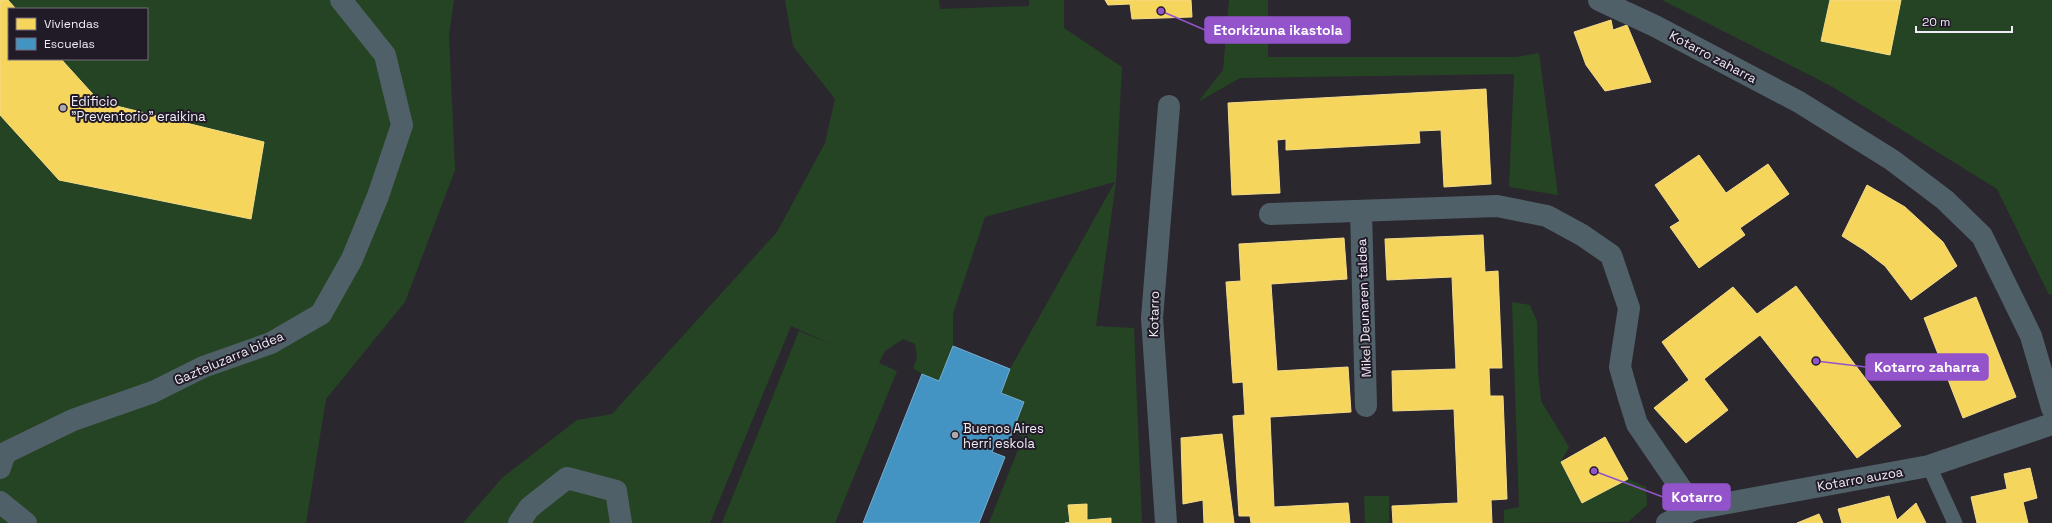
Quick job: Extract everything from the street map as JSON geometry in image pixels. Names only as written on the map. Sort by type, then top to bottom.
[{"type":"street","name":"Gazteluzarra bidea","points":[[0,468],[5,453],[73,420],[153,392],[203,367],[271,343],[321,314],[352,259],[378,196],[402,125],[386,55],[341,0]]},
{"type":"street","name":"Kotarro zaharra","points":[[1599,0],[1655,26],[1799,102],[1892,160],[1945,200],[1982,236],[2031,336],[2052,408]]},
{"type":"street","name":"Kotarro","points":[[1166,523],[1152,318],[1169,106]]},
{"type":"street","points":[[1270,214],[1498,206],[1547,216],[1582,236],[1610,255],[1628,308],[1620,367],[1637,424],[1695,509]]},
{"type":"street","name":"Mikel Deunaren taldea","points":[[1361,211],[1366,406]]},
{"type":"street","name":"Kotarro auzoa","points":[[1667,523],[1695,509],[1929,466],[2052,424]]},
{"type":"street","points":[[519,523],[529,508],[567,478],[616,491],[621,523]]},
{"type":"street","points":[[0,502],[26,523]]},
{"type":"lane","points":[[1929,466],[1955,523]]},
{"type":"green space","points":[[0,0],[454,0],[449,35],[455,170],[405,302],[326,399],[306,523],[0,523]]},
{"type":"green space","points":[[785,0],[939,0],[940,9],[1029,6],[1029,0],[1064,0],[1064,28],[1122,67],[1116,182],[1096,326],[1134,328],[1142,523],[989,523],[1023,437],[1013,432],[1024,402],[1001,393],[1010,369],[1115,182],[985,217],[953,314],[953,346],[939,381],[922,374],[913,368],[917,358],[915,344],[903,339],[885,351],[879,363],[897,371],[835,523],[722,523],[799,331],[833,345],[791,326],[710,523],[463,523],[502,478],[577,420],[612,414],[777,232],[825,143],[835,99],[793,46]]},
{"type":"green space","points":[[1229,0],[1268,0],[1268,57],[1516,57],[1539,53],[1558,195],[1509,187],[1514,74],[1240,78],[1198,102],[1223,70]]},
{"type":"green space","points":[[1662,0],[2052,0],[2052,294],[2049,295],[1997,189],[1831,86]]},
{"type":"green space","points":[[1512,302],[1530,305],[1537,322],[1538,372],[1541,401],[1569,447],[1561,462],[1582,503],[1628,479],[1646,487],[1647,505],[1628,522],[1504,523],[1504,510],[1519,507]]},
{"type":"green space","points":[[1364,496],[1389,496],[1389,523],[1365,523]]},
{"type":"building: Viviendas","name":"Edificio \"Preventorio\" eraikina","points":[[0,0],[8,0],[15,8],[8,8],[8,60],[62,60],[100,102],[264,142],[251,219],[59,180],[0,115]]},
{"type":"building: Viviendas","points":[[1105,0],[1191,0],[1192,17],[1132,19],[1130,4],[1108,5]]},
{"type":"building: Viviendas","points":[[1830,0],[1901,0],[1890,55],[1821,41]]},
{"type":"building: Viviendas","points":[[1611,20],[1613,30],[1627,25],[1651,82],[1605,91],[1586,65],[1574,32]]},
{"type":"building: Viviendas","points":[[1486,89],[1491,184],[1444,187],[1441,130],[1419,131],[1420,143],[1286,150],[1286,139],[1277,140],[1280,193],[1232,195],[1228,103]]},
{"type":"building: Viviendas","points":[[1699,155],[1726,193],[1768,164],[1789,194],[1740,228],[1745,235],[1699,268],[1670,227],[1680,221],[1655,185]]},
{"type":"building: Viviendas","points":[[1867,185],[1905,207],[1943,242],[1957,266],[1911,300],[1885,266],[1842,236]]},
{"type":"building: Viviendas","points":[[1483,235],[1485,272],[1498,271],[1502,368],[1489,368],[1490,396],[1503,396],[1507,499],[1491,500],[1492,523],[1393,523],[1392,506],[1458,503],[1454,409],[1393,411],[1392,371],[1456,369],[1452,277],[1387,280],[1385,239]]},
{"type":"building: Viviendas","points":[[1344,238],[1347,279],[1271,284],[1277,371],[1348,367],[1351,412],[1270,417],[1274,507],[1348,503],[1350,523],[1251,523],[1250,516],[1239,516],[1233,416],[1245,415],[1243,382],[1233,383],[1226,282],[1241,281],[1239,244]]},
{"type":"building: Viviendas","points":[[1796,286],[1901,426],[1857,458],[1760,335],[1704,379],[1728,410],[1686,443],[1654,408],[1689,380],[1662,342],[1733,287],[1757,314]]},
{"type":"building: Viviendas","points":[[1976,297],[2016,397],[1963,418],[1924,318]]},
{"type":"building: Viviendas","points":[[1222,434],[1234,523],[1204,523],[1203,500],[1183,504],[1181,438]]},
{"type":"building: Viviendas","points":[[1605,437],[1628,479],[1582,503],[1561,462]]},
{"type":"building: Viviendas","points":[[2030,468],[2037,498],[2023,502],[2028,523],[1977,523],[1971,497],[2007,489],[2004,474]]},
{"type":"building: Viviendas","points":[[1889,496],[1897,520],[1916,503],[1926,523],[1842,523],[1838,509]]},
{"type":"building: Viviendas","points":[[1087,504],[1087,520],[1111,518],[1111,523],[1070,523],[1068,505]]},
{"type":"building: Viviendas","points":[[1819,514],[1823,523],[1797,523]]},
{"type":"building: Escuelas","name":"Buenos Aires herri eskola","points":[[953,346],[1010,369],[1001,393],[1024,402],[1008,443],[998,438],[992,452],[1005,457],[979,523],[863,523],[922,374],[939,381]]},
{"type":"place","name":"Etorkizuna ikastola","points":[[1161,11]]},
{"type":"place","name":"Edificio \"Preventorio\" eraikina","points":[[63,108]]},
{"type":"place","name":"Kotarro zaharra","points":[[1816,361]]},
{"type":"place","name":"Buenos Aires herri eskola","points":[[955,435]]},
{"type":"place","name":"Kotarro","points":[[1594,471]]}]
